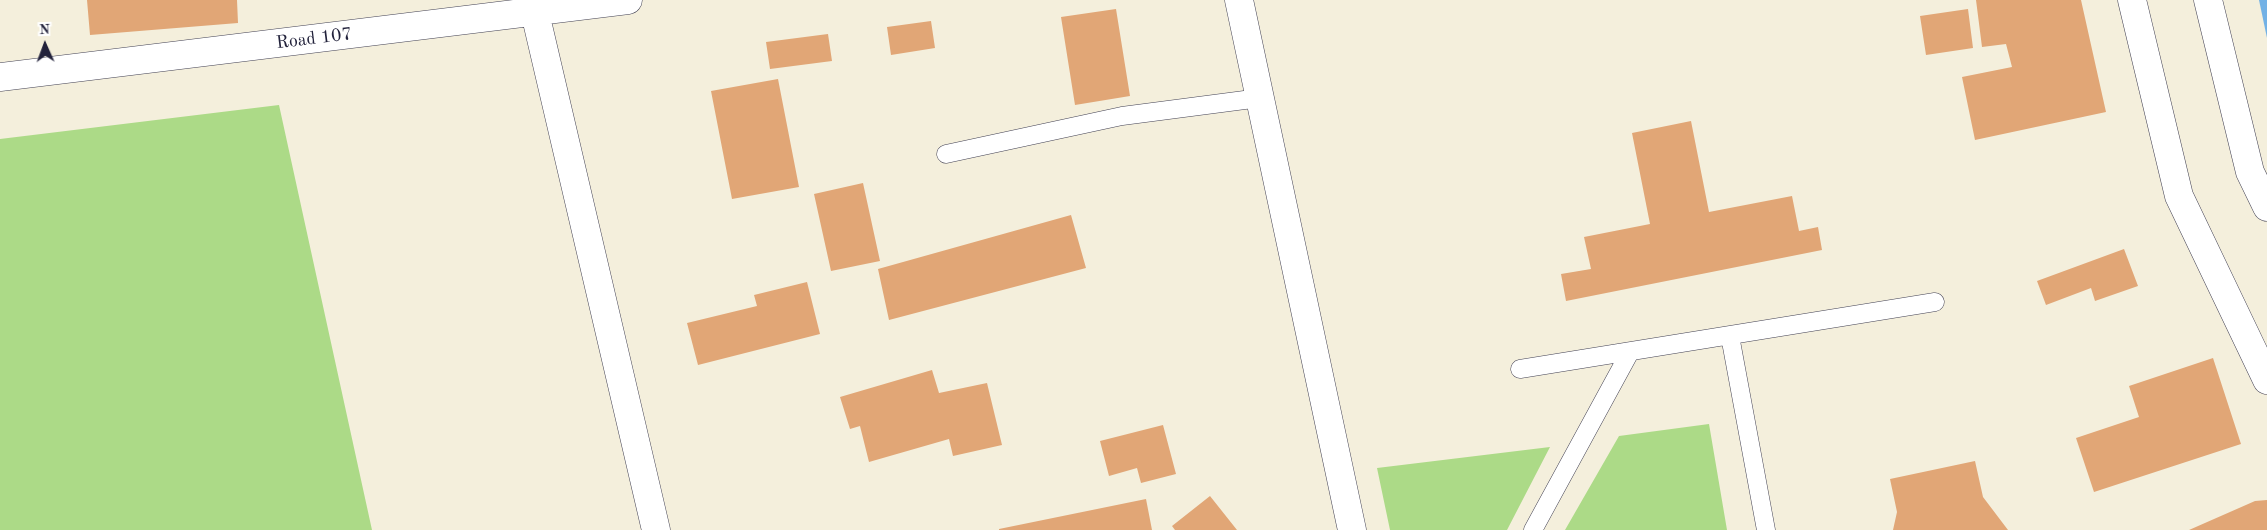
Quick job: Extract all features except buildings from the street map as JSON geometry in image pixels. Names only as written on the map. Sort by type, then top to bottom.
[{"type":"street","name":"Road 107","points":[[0,77],[534,6],[628,0]]},
{"type":"street","points":[[1239,0],[1352,530]]},
{"type":"street","points":[[2132,0],[2179,196],[2267,380]]},
{"type":"street","points":[[2208,0],[2250,172],[2267,207]]},
{"type":"street","points":[[534,6],[656,530]]},
{"type":"lane","points":[[946,154],[1122,116],[1260,98]]},
{"type":"lane","points":[[1520,369],[1935,302]]},
{"type":"lane","points":[[1730,336],[1766,530]]},
{"type":"lane","points":[[1533,530],[1630,352]]},
{"type":"green space","points":[[279,105],[372,530],[0,530],[0,139]]},
{"type":"green space","points":[[1709,424],[1727,530],[1565,530],[1619,436]]},
{"type":"green space","points":[[1550,447],[1507,530],[1390,530],[1377,468]]},
{"type":"water","points":[[2259,0],[2267,0],[2267,38]]}]
